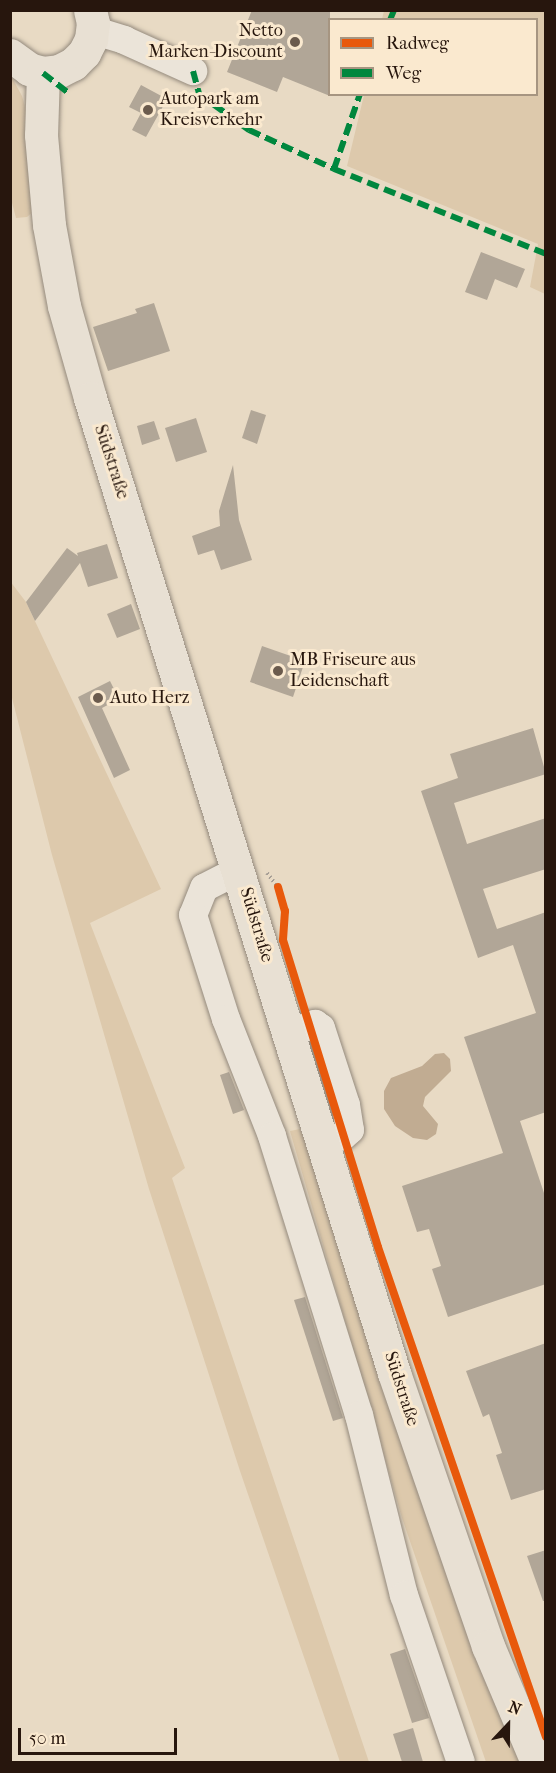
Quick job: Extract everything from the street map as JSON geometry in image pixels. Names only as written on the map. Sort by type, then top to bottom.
[{"type":"main road","points":[[10,55],[29,69],[43,73],[59,71],[73,64],[84,53],[91,20]]},
{"type":"main road","name":"Südstraße","points":[[43,73],[43,172],[53,254],[64,306],[188,715],[290,1033],[394,1373],[488,1646],[537,1762]]},
{"type":"lane","points":[[91,20],[124,39],[193,71]]},
{"type":"lane","points":[[238,870],[204,888],[193,915],[226,1019],[276,1147],[359,1415],[404,1595],[461,1762]]},
{"type":"shaded area","points":[[384,11],[545,11],[545,294],[530,287],[538,244],[347,166],[364,96],[538,96],[538,18],[382,18]]},
{"type":"shaded area","points":[[10,74],[22,96],[26,110],[35,210],[27,217],[16,218],[11,199]]},
{"type":"shaded area","points":[[10,581],[26,602],[161,889],[90,923],[185,1168],[172,1178],[369,1762],[340,1762],[240,1471],[149,1189],[52,855],[11,694]]},
{"type":"shaded area","points":[[444,1053],[450,1059],[451,1071],[425,1097],[423,1106],[438,1124],[436,1134],[427,1140],[413,1138],[395,1126],[384,1109],[384,1091],[391,1078],[422,1066],[435,1054]]},
{"type":"shaded area","points":[[300,1129],[319,1165],[523,1762],[486,1762],[402,1518],[290,1131]]},
{"type":"building","name":"Netto Marken-Discount","points":[[252,10],[330,10],[330,18],[328,18],[328,95],[283,77],[277,92],[227,72]]},
{"type":"building","name":"Autopark am Kreisverkehr","points":[[141,85],[167,99],[146,137],[132,130],[141,113],[129,107]]},
{"type":"building","points":[[481,252],[525,269],[517,288],[495,279],[487,300],[465,292]]},
{"type":"building","points":[[154,303],[170,351],[108,371],[93,327],[137,313],[135,309]]},
{"type":"building","points":[[251,410],[266,415],[257,444],[242,438]]},
{"type":"building","points":[[196,418],[207,452],[176,462],[165,428]]},
{"type":"building","points":[[154,421],[160,439],[142,445],[137,426]]},
{"type":"building","points":[[233,465],[239,520],[252,560],[221,570],[214,550],[198,555],[192,536],[220,526],[219,511]]},
{"type":"building","points":[[107,544],[118,578],[88,587],[80,563],[35,621],[26,602],[67,548],[78,556],[77,553]]},
{"type":"building","points":[[131,604],[140,629],[117,638],[107,614]]},
{"type":"building","name":"MB Friseure aus Leidenschaft","points":[[262,646],[305,661],[293,697],[250,682]]},
{"type":"building","points":[[110,681],[119,699],[102,708],[130,770],[114,778],[78,697]]},
{"type":"building","points":[[533,728],[546,774],[454,803],[467,844],[546,818],[546,869],[483,889],[497,929],[546,912],[546,1112],[520,1121],[546,1199],[546,1284],[448,1317],[432,1269],[441,1266],[429,1229],[417,1232],[402,1186],[503,1153],[464,1037],[536,1013],[513,945],[478,958],[421,791],[458,778],[450,754]]},
{"type":"building","points":[[229,1072],[244,1110],[233,1114],[220,1075]]},
{"type":"building","points":[[305,1297],[343,1418],[333,1421],[294,1300]]},
{"type":"building","points":[[546,1343],[546,1489],[511,1500],[496,1455],[502,1453],[489,1414],[483,1417],[466,1371]]},
{"type":"building","points":[[546,1550],[546,1601],[543,1601],[527,1556]]},
{"type":"building","points":[[405,1649],[429,1718],[412,1723],[390,1654]]},
{"type":"building","points":[[413,1728],[423,1762],[402,1762],[393,1734]]},
{"type":"marked path","points":[[391,18],[394,10]]},
{"type":"marked path","points":[[193,71],[199,94],[249,130],[334,169],[546,254]]},
{"type":"marked path","points":[[43,73],[67,92]]},
{"type":"marked path","points":[[334,169],[359,96]]},
{"type":"cycle path","points":[[278,887],[285,911],[283,940],[378,1247],[546,1737]]},
{"type":"place","name":"Netto Marken-Discount","points":[[295,42]]},
{"type":"place","name":"Autopark am Kreisverkehr","points":[[148,110]]},
{"type":"place","name":"MB Friseure aus Leidenschaft","points":[[278,671]]},
{"type":"place","name":"Auto Herz","points":[[98,698]]}]
